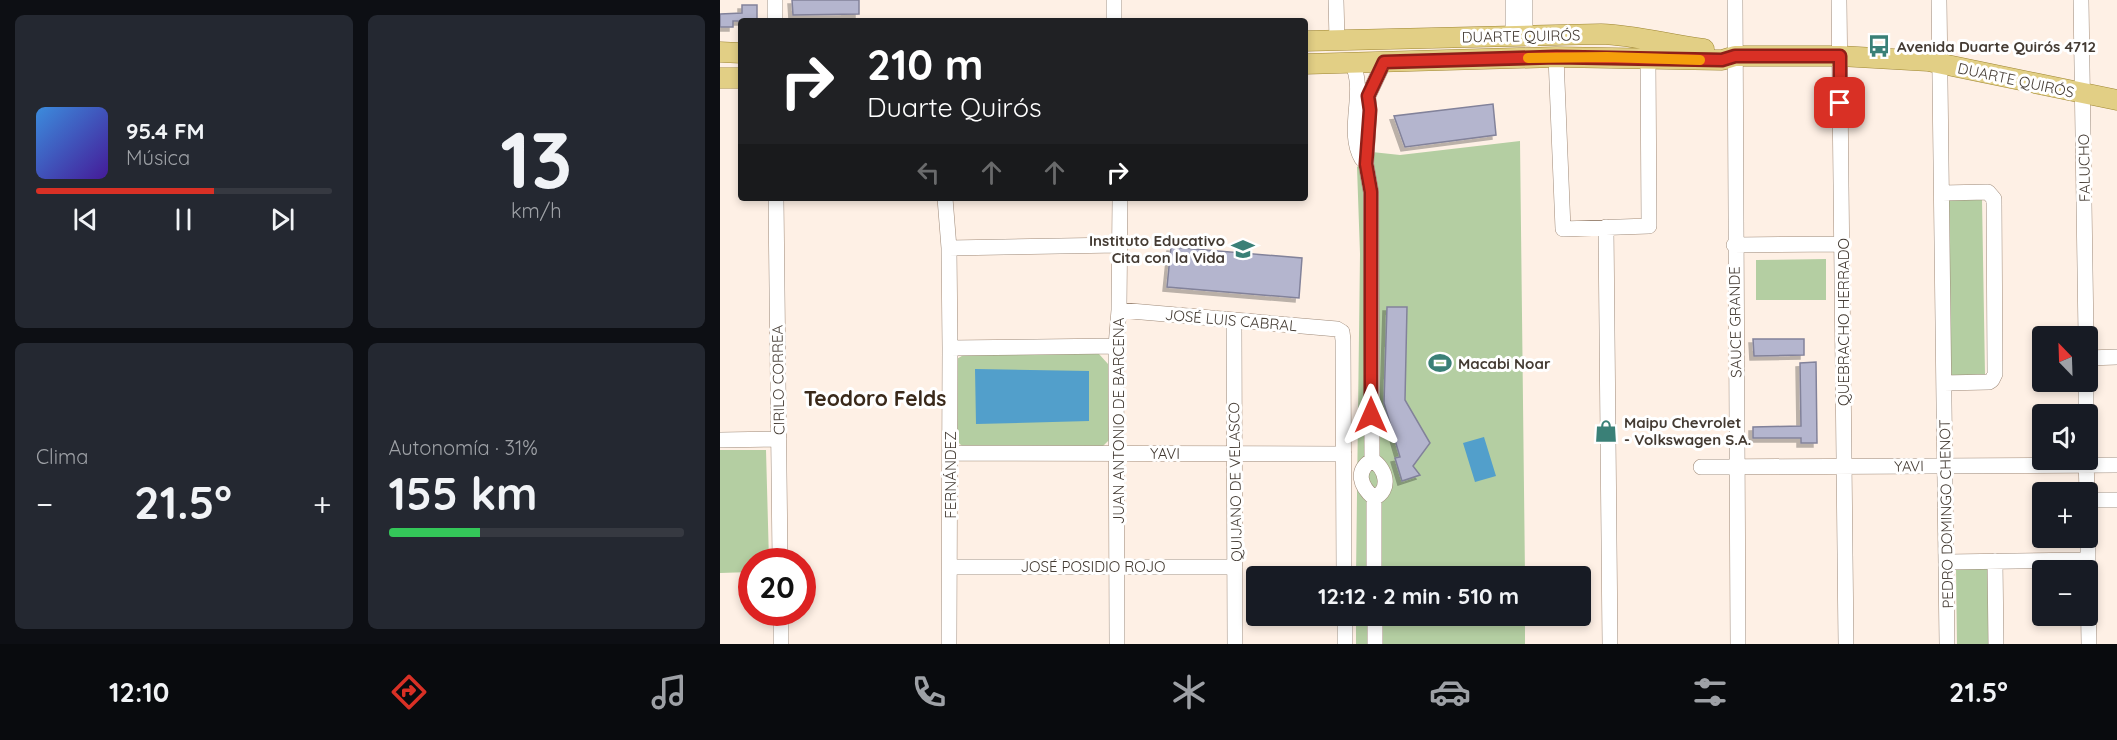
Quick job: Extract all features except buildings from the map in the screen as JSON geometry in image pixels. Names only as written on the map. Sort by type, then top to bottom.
[{"type":"main road","name":"DUARTE QUIRÓS","points":[[1308,41],[1519,35],[1631,35],[1682,46],[1722,51],[1735,56]]},
{"type":"main road","points":[[720,52],[738,53]]},
{"type":"main road","name":"DUARTE QUIRÓS","points":[[1308,64],[1556,57],[1722,60],[1735,56],[1886,57],[1939,64],[2117,100]]},
{"type":"main road","points":[[720,78],[738,78]]},
{"type":"street","points":[[775,0],[775,18]]},
{"type":"street","points":[[1114,0],[1114,18]]},
{"type":"street","points":[[1336,0],[1337,40]]},
{"type":"street","points":[[1513,0],[1519,35]]},
{"type":"street","points":[[1519,35],[1525,0]]},
{"type":"street","name":"SAUCE GRANDE","points":[[1735,0],[1734,246],[1738,644]]},
{"type":"street","name":"QUEBRACHO HERRADO","points":[[1839,0],[1846,644]]},
{"type":"street","name":"PEDRO DOMINGO CHENOT","points":[[1939,0],[1947,644]]},
{"type":"street","name":"FALUCHO","points":[[2081,0],[2086,326]]},
{"type":"street","points":[[1556,57],[1563,229],[1649,226],[1648,58]]},
{"type":"street","points":[[1372,460],[1371,192],[1366,164],[1370,110],[1368,96],[1384,62]]},
{"type":"street","points":[[1352,63],[1358,74],[1355,134],[1358,149],[1366,164]]},
{"type":"street","points":[[1942,193],[1988,192],[1995,199],[1995,374],[1989,382],[1944,383]]},
{"type":"street","name":"CIRILO CORREA","points":[[777,201],[780,548]]},
{"type":"street","name":"FERNÁNDEZ","points":[[945,201],[949,248],[950,348],[949,644]]},
{"type":"street","name":"JUAN ANTONIO DE BARCENA","points":[[1117,644],[1116,346],[1119,310],[1120,201]]},
{"type":"street","points":[[1606,227],[1610,644]]},
{"type":"street","points":[[1734,246],[1842,243]]},
{"type":"street","points":[[949,248],[1119,245]]},
{"type":"street","name":"JOSÉ LUIS CABRAL","points":[[1119,310],[1337,329],[1342,332],[1344,454]]},
{"type":"street","name":"QUIJANO DE VELASCO","points":[[1234,320],[1235,644]]},
{"type":"street","points":[[950,348],[1116,346]]},
{"type":"street","points":[[2098,358],[2117,357]]},
{"type":"street","points":[[720,440],[779,439]]},
{"type":"street","name":"YAVI","points":[[950,453],[1344,454]]},
{"type":"street","points":[[1344,454],[1344,566]]},
{"type":"street","points":[[1372,460],[1364,465],[1361,472],[1366,491],[1374,498],[1374,566]]},
{"type":"street","points":[[1372,460],[1380,464],[1385,477],[1383,490],[1379,496],[1374,498]]},
{"type":"street","name":"YAVI","points":[[1701,467],[2032,464]]},
{"type":"street","name":"YAVI","points":[[2098,464],[2117,465]]},
{"type":"street","points":[[2098,500],[2117,500]]},
{"type":"street","points":[[1947,562],[1995,561],[2032,564]]},
{"type":"street","points":[[1995,561],[1996,644]]},
{"type":"street","name":"JOSÉ POSIDIO ROJO","points":[[950,567],[1235,567]]},
{"type":"street","points":[[781,626],[781,644]]},
{"type":"street","points":[[1345,626],[1345,644]]},
{"type":"street","points":[[1375,626],[1375,644]]},
{"type":"street","points":[[2089,626],[2089,644]]},
{"type":"green space","name":"Macabi Noar","points":[[1520,141],[1525,566],[1356,566],[1360,254],[1357,167],[1372,152],[1400,155]]},
{"type":"green space","points":[[1982,199],[1985,375],[1950,375],[1947,200]]},
{"type":"green space","points":[[1826,259],[1826,300],[1756,300],[1756,260]]},
{"type":"green space","points":[[967,353],[1099,354],[1108,364],[1109,440],[1102,447],[962,446],[956,440],[955,360]]},
{"type":"green space","points":[[720,450],[766,450],[769,548],[738,548],[738,572],[720,573]]},
{"type":"green space","points":[[1956,569],[1988,569],[1989,644],[1957,644]]},
{"type":"green space","points":[[1356,626],[1525,626],[1525,644],[1356,644]]},
{"type":"water","points":[[975,369],[1089,371],[1089,421],[976,424]]},
{"type":"water","points":[[1484,437],[1496,476],[1475,482],[1463,443]]},
{"type":"slow traffic","points":[[1528,58],[1607,57],[1700,60]]},
{"type":"place","name":"Avenida Duarte Quirós 4712","points":[[1879,46]]},
{"type":"place","name":"Instituto Educativo Cita con la Vida","points":[[1243,249]]},
{"type":"place","name":"Macabi Noar","points":[[1440,363]]},
{"type":"place","name":"Maipu Chevrolet - Volkswagen S.A.","points":[[1606,431]]},
{"type":"district","name":"Teodoro Felds","points":[[875,398]]},
{"type":"route","points":[[1371,415],[1371,192],[1365,155],[1370,110],[1369,91],[1384,62],[1556,57],[1722,60],[1735,56],[1840,56],[1840,103]]}]
